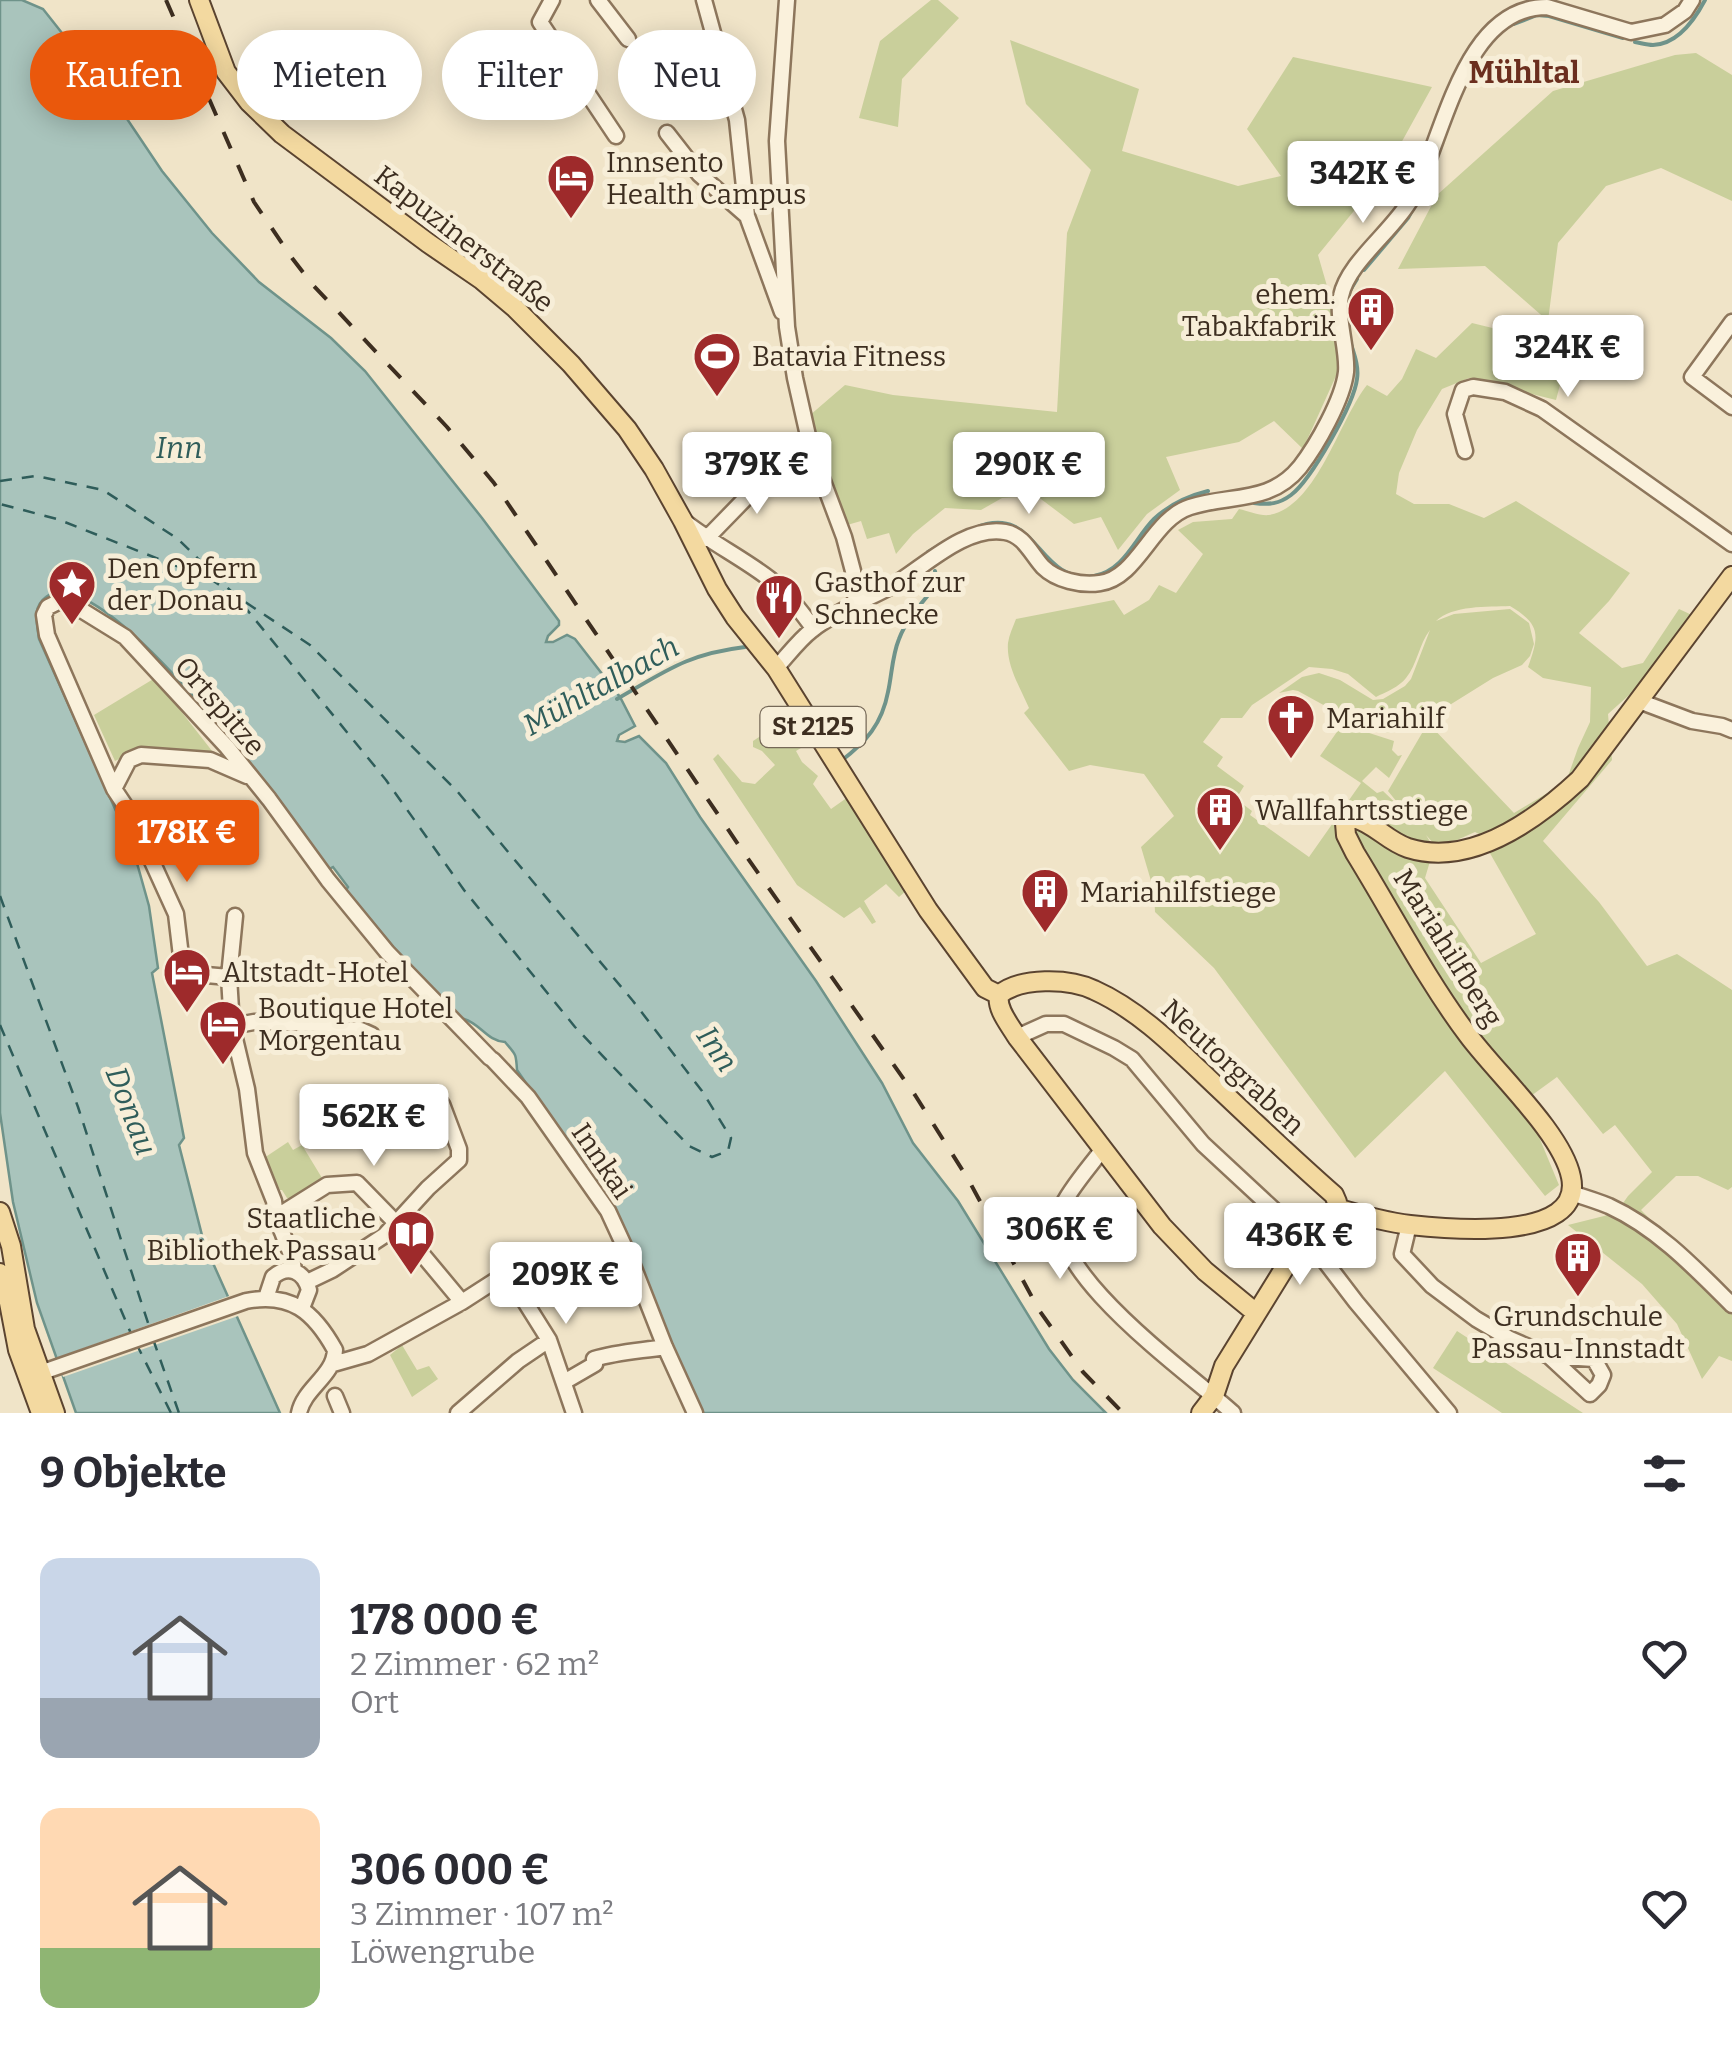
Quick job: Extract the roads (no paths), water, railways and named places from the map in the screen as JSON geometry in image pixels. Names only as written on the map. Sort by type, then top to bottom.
[{"type":"main road","name":"Kapuzinerstraße","points":[[199,0],[226,72],[248,102],[282,134],[482,280],[540,330],[627,429],[684,521],[734,617],[776,668],[928,910],[986,988],[999,995]]},
{"type":"main road","points":[[1639,701],[1732,576]]},
{"type":"main road","name":"Mariahilfberg","points":[[1571,1193],[1568,1167],[1554,1140],[1449,1008],[1344,828],[1350,819],[1360,819],[1405,847],[1429,852],[1455,852],[1488,842],[1535,816],[1580,780],[1639,701]]},
{"type":"main road","name":"Neutorgraben","points":[[999,995],[1016,985],[1054,981],[1094,989],[1130,1011],[1169,1041],[1334,1195],[1336,1208]]},
{"type":"main road","name":"St 2125","points":[[999,995],[999,1006],[1017,1037],[1162,1226],[1204,1271],[1256,1313]]},
{"type":"main road","points":[[1201,1413],[1214,1396],[1224,1366],[1304,1237],[1336,1208],[1409,1225],[1508,1228],[1537,1224],[1561,1210],[1571,1193]]},
{"type":"main road","points":[[0,1212],[11,1246],[41,1413]]},
{"type":"main road","points":[[0,1273],[13,1331],[55,1413]]},
{"type":"street","points":[[552,0],[540,22],[616,136]]},
{"type":"street","points":[[598,0],[622,30]]},
{"type":"street","points":[[704,0],[736,120],[747,216],[787,327]]},
{"type":"street","points":[[787,0],[777,141],[787,327],[811,449],[844,537],[853,571],[856,606]]},
{"type":"street","points":[[776,668],[814,628],[902,580],[935,555],[977,536],[994,532],[1016,535],[1046,570],[1061,578],[1101,583],[1131,565],[1169,520],[1188,508],[1261,494],[1280,486],[1299,469],[1318,442],[1336,404],[1346,372],[1340,297],[1355,267],[1410,200],[1457,86],[1480,43],[1508,18],[1532,7],[1547,7],[1631,32],[1665,25],[1685,11],[1692,0]]},
{"type":"street","points":[[666,133],[700,174],[747,216]]},
{"type":"street","points":[[1732,322],[1692,377],[1732,407]]},
{"type":"street","points":[[1465,452],[1456,414],[1462,390],[1472,386],[1505,392],[1542,409],[1732,544]]},
{"type":"street","points":[[706,539],[778,465]]},
{"type":"street","points":[[684,521],[771,580],[814,628]]},
{"type":"street","name":"Ortspitze","points":[[114,789],[47,634],[44,615],[48,607],[58,602],[70,603],[126,637],[227,747],[250,778]]},
{"type":"street","points":[[1639,701],[1692,721],[1732,730]]},
{"type":"street","name":"Ortspitze","points":[[114,789],[129,760],[142,755],[210,760],[250,778]]},
{"type":"street","name":"Innkai","points":[[250,778],[388,952],[528,1097],[608,1211],[695,1413]]},
{"type":"street","points":[[114,789],[130,814],[176,914],[182,973],[229,976]]},
{"type":"street","points":[[234,916],[229,976],[232,1026],[247,1088],[255,1153],[294,1270],[307,1282],[302,1308]]},
{"type":"street","points":[[232,1026],[254,1022],[318,1024],[372,1035]]},
{"type":"street","points":[[1017,1037],[1046,1024],[1064,1024],[1132,1059],[1203,1144],[1314,1246],[1449,1413]]},
{"type":"street","points":[[307,1282],[385,1235],[459,1160],[459,1149],[442,1104]]},
{"type":"street","points":[[1102,1150],[1062,1206],[1060,1223],[1066,1246],[1094,1290],[1233,1413]]},
{"type":"street","points":[[276,1217],[327,1185],[357,1183],[462,1302]]},
{"type":"street","points":[[1571,1193],[1608,1206],[1652,1232],[1732,1305]]},
{"type":"street","points":[[1409,1225],[1402,1254],[1432,1286],[1493,1329],[1549,1356]]},
{"type":"street","points":[[259,1299],[278,1272],[294,1270]]},
{"type":"street","points":[[333,1364],[368,1354],[506,1273],[548,1340],[574,1413]]},
{"type":"street","points":[[33,1375],[259,1299],[284,1300],[302,1308],[335,1350],[333,1364],[301,1404],[300,1413]]},
{"type":"street","points":[[458,1413],[518,1360],[548,1340]]},
{"type":"street","points":[[564,1382],[595,1364],[594,1359],[664,1347]]},
{"type":"street","points":[[335,1396],[342,1413]]},
{"type":"water","name":"Inn","points":[[0,0],[22,0],[43,9],[60,30],[30,30],[30,120],[128,120],[162,171],[212,233],[259,282],[331,338],[365,371],[559,621],[546,642],[567,635],[575,639],[620,697],[635,726],[619,735],[617,741],[639,736],[666,763],[816,981],[882,1083],[913,1143],[958,1201],[1049,1349],[1106,1413],[702,1413],[679,1371],[615,1208],[517,1070],[511,1049],[470,1021],[461,1022],[346,890],[348,887],[333,867],[329,869],[197,701],[110,615],[73,595],[46,597],[42,601],[36,616],[39,639],[133,849],[149,906],[158,968],[152,973],[184,1138],[179,1145],[204,1243],[280,1413],[76,1413],[37,1303],[13,1202],[0,1113]]},
{"type":"waterway","name":"Mühltalbach","points":[[1635,42],[1653,45],[1670,40],[1691,22],[1705,0]]},
{"type":"waterway","name":"Mühltalbach","points":[[1514,24],[1537,15],[1549,16],[1623,38]]},
{"type":"waterway","name":"Mühltalbach","points":[[1364,270],[1408,218],[1423,189]]},
{"type":"waterway","name":"Mühltalbach","points":[[1349,292],[1357,279]]},
{"type":"waterway","name":"Mühltalbach","points":[[1254,503],[1274,503],[1291,495],[1330,441],[1357,379],[1350,341]]},
{"type":"waterway","name":"Mühltalbach","points":[[975,528],[996,523],[1012,525],[1060,568],[1075,575],[1094,576],[1121,561],[1160,514],[1208,491]]},
{"type":"waterway","name":"Mühltalbach","points":[[928,552],[944,543]]},
{"type":"waterway","points":[[841,761],[877,723],[899,639],[934,588],[935,571]]},
{"type":"waterway","name":"Mühltalbach","points":[[617,699],[692,659],[745,647]]},
{"type":"railway","points":[[166,0],[254,202],[312,284],[447,427],[494,483],[744,853],[915,1095],[968,1179],[1039,1310],[1083,1372],[1123,1413]]},
{"type":"place","name":"Innsento Health Campus","points":[[571,220]]},
{"type":"place","name":"ehem. Tabakfabrik","points":[[1371,352]]},
{"type":"place","name":"Batavia Fitness","points":[[717,398]]},
{"type":"place","name":"Den Opfern der Donau","points":[[72,626]]},
{"type":"place","name":"Gasthof zur Schnecke","points":[[779,640]]},
{"type":"place","name":"Mariahilf","points":[[1291,760]]},
{"type":"place","name":"Wallfahrtsstiege","points":[[1220,852]]},
{"type":"place","name":"Mariahilfstiege","points":[[1045,934]]},
{"type":"place","name":"Altstadt-Hotel","points":[[187,1014]]},
{"type":"place","name":"Boutique Hotel Morgentau","points":[[223,1066]]},
{"type":"place","name":"Staatliche Bibliothek Passau","points":[[411,1276]]},
{"type":"place","name":"Grundschule Passau-Innstadt","points":[[1578,1298]]},
{"type":"district","name":"Mühltal","points":[[1524,73]]},
{"type":"water label","name":"Donau","points":[[131,1111]]}]
